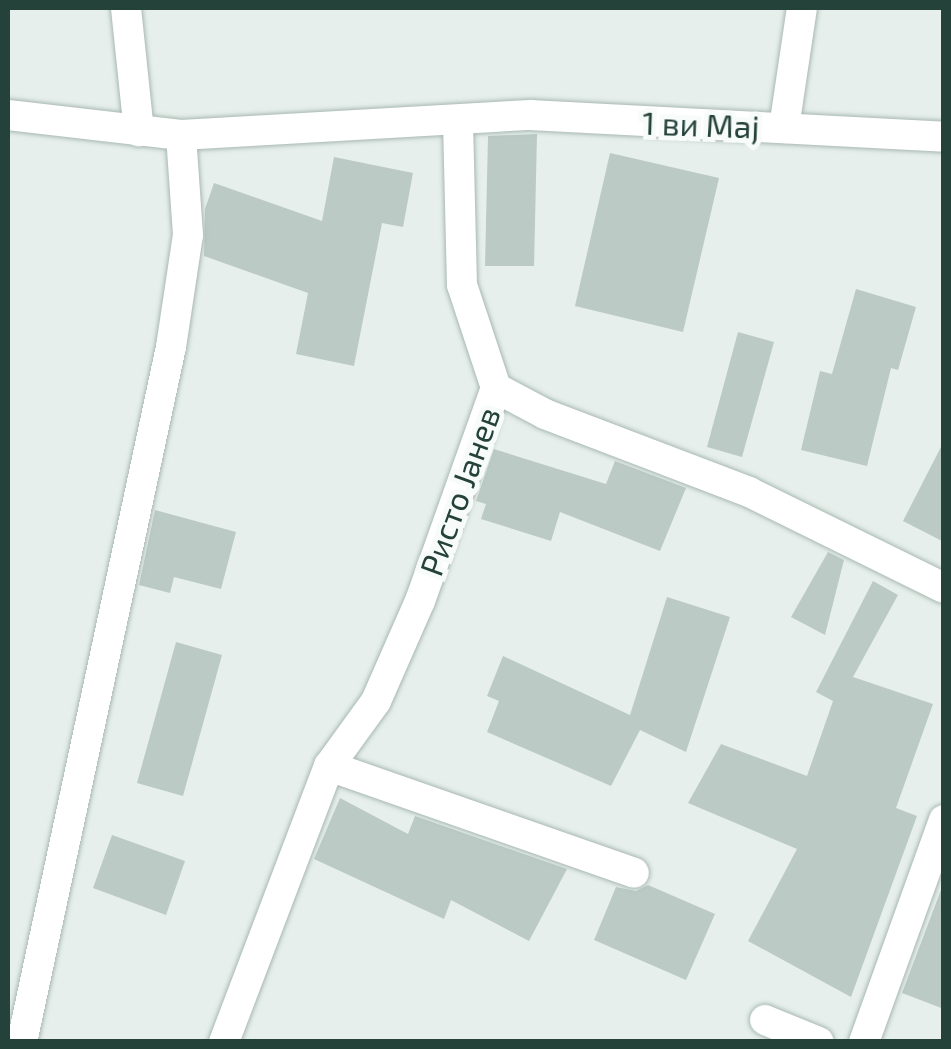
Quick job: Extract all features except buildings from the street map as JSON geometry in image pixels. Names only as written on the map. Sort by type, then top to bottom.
[{"type":"street","points":[[126,8],[138,131]]},
{"type":"street","points":[[784,128],[802,8]]},
{"type":"street","name":"1 ви Мај","points":[[8,114],[181,134],[458,122],[530,115],[944,136]]},
{"type":"street","points":[[458,122],[462,284],[496,388]]},
{"type":"street","points":[[22,1042],[171,347],[188,235],[181,134]]},
{"type":"street","name":"Ристо Јанев","points":[[224,1042],[329,766],[376,701],[496,388],[545,414],[749,492],[944,588]]},
{"type":"street","points":[[329,766],[634,873]]},
{"type":"street","points":[[864,1042],[944,820]]},
{"type":"street","points":[[765,1020],[819,1042]]}]
